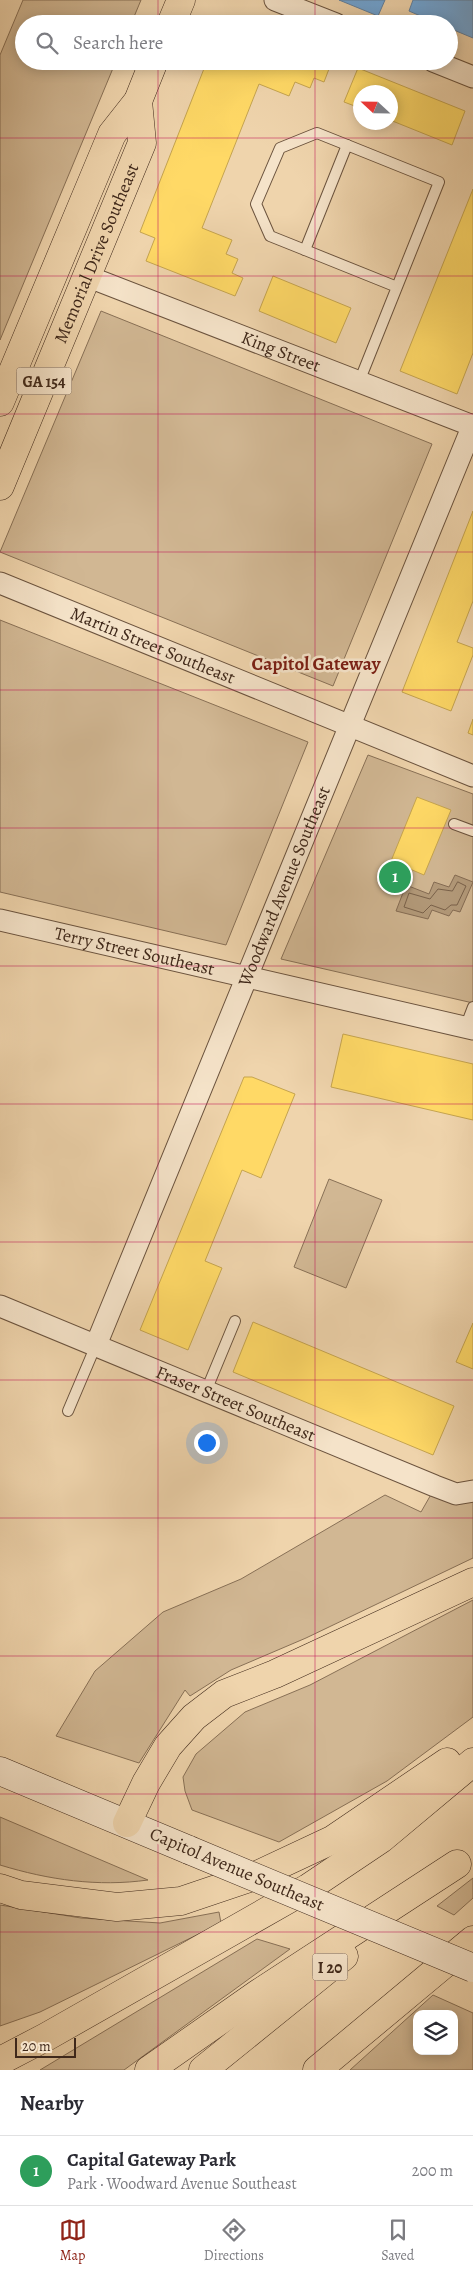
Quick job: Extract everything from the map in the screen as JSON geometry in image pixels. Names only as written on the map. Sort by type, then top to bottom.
[{"type":"main road","points":[[175,15],[181,0]]},
{"type":"main road","name":"Memorial Drive Southeast","points":[[0,402],[112,134],[138,100],[150,70]]},
{"type":"main road","name":"Memorial Drive Southeast","points":[[0,486],[89,277],[142,143],[138,100]]},
{"type":"main road","points":[[127,1823],[146,1783],[168,1746],[194,1718],[224,1694],[275,1674],[473,1582]]},
{"type":"main road","points":[[0,1888],[21,1895],[117,1907],[181,1901],[255,1876],[332,1840],[473,1743]]},
{"type":"main road","points":[[0,2061],[46,2037],[308,1888],[381,1839],[473,1762]]},
{"type":"main road","name":"Capitol Avenue Southeast","points":[[0,1771],[473,1968]]},
{"type":"main road","points":[[149,2070],[259,1993],[465,1858]]},
{"type":"main road","name":"I 20","points":[[203,2070],[465,1858]]},
{"type":"main road","points":[[317,2070],[473,1940]]},
{"type":"street","points":[[275,0],[313,15]]},
{"type":"street","points":[[456,70],[473,77]]},
{"type":"street","name":"King Street","points":[[89,277],[473,426]]},
{"type":"street","name":"Woodward Avenue Southeast","points":[[96,1346],[473,426]]},
{"type":"street","name":"Martin Street Southeast","points":[[0,583],[473,776]]},
{"type":"street","name":"Terry Street Southeast","points":[[0,920],[469,1029]]},
{"type":"street","name":"Fraser Street Southeast","points":[[0,1306],[456,1494],[473,1491]]},
{"type":"lane","points":[[359,382],[397,287],[439,182],[317,133],[280,148],[256,204],[270,236],[397,287]]},
{"type":"lane","points":[[305,250],[347,145]]},
{"type":"lane","points":[[454,824],[473,831]]},
{"type":"lane","points":[[469,1029],[473,1007]]},
{"type":"lane","points":[[206,1391],[235,1321]]},
{"type":"lane","points":[[68,1411],[96,1346]]},
{"type":"shaded area","points":[[23,0],[141,0],[135,15],[17,15]]},
{"type":"shaded area","points":[[15,19],[15,70],[112,70],[0,340],[0,55]]},
{"type":"shaded area","points":[[101,311],[432,444],[333,686],[0,552]]},
{"type":"shaded area","points":[[0,620],[308,742],[226,945],[0,892]]},
{"type":"shaded area","points":[[368,755],[473,794],[473,1003],[281,959]]},
{"type":"shaded area","points":[[329,1179],[382,1200],[346,1288],[294,1267]]},
{"type":"shaded area","points":[[433,1491],[473,1498],[473,1558],[306,1638],[231,1670],[190,1696],[185,1690],[139,1763],[56,1736],[95,1671],[163,1612],[241,1579],[385,1495],[421,1512]]},
{"type":"shaded area","points":[[473,1600],[473,1717],[387,1781],[279,1842],[192,1810],[185,1791],[183,1777],[196,1754],[245,1712],[310,1685]]},
{"type":"shaded area","points":[[0,1817],[148,1880],[111,1883],[74,1881],[37,1875],[0,1865]]},
{"type":"shaded area","points":[[473,1878],[473,1898],[454,1915],[437,1906]]},
{"type":"shaded area","points":[[0,1905],[81,1918],[160,1923],[219,1912],[221,1923],[40,2012],[0,2026]]},
{"type":"shaded area","points":[[257,1939],[290,1949],[124,2070],[40,2070]]},
{"type":"shaded area","points":[[433,1995],[473,2013],[473,2070],[350,2070],[413,2013],[413,2055],[458,2055],[458,2010],[416,2010]]},
{"type":"water","points":[[455,875],[473,882],[460,912],[453,910],[449,916],[432,910],[428,919],[396,911],[406,885],[429,894],[434,882],[449,887]]},
{"type":"building: Homes","points":[[203,70],[329,70],[324,82],[314,78],[310,88],[295,82],[289,96],[259,84],[202,228],[232,240],[226,254],[238,259],[232,273],[243,278],[235,296],[146,261],[155,238],[140,232]]},
{"type":"building: Homes","points":[[357,70],[363,70],[465,111],[452,145],[398,123],[398,85],[353,85],[353,105],[344,102]]},
{"type":"building: Homes","points":[[473,189],[473,353],[457,394],[400,371]]},
{"type":"building: Homes","points":[[273,276],[351,308],[336,343],[259,311]]},
{"type":"building: Homes","points":[[473,511],[473,601],[457,642],[473,648],[473,655],[451,711],[402,692]]},
{"type":"building: Homes","points":[[473,719],[473,735],[468,733]]},
{"type":"building: Homes","points":[[417,797],[451,810],[424,875],[391,861]]},
{"type":"building: Homes","points":[[343,1034],[473,1064],[473,1120],[331,1087]]},
{"type":"building: Homes","points":[[244,1077],[252,1077],[295,1094],[261,1178],[242,1170],[205,1261],[222,1268],[188,1350],[140,1330]]},
{"type":"building: Homes","points":[[253,1322],[454,1406],[433,1455],[233,1372]]},
{"type":"building: Homes","points":[[473,1323],[473,1369],[456,1362]]},
{"type":"building: Schools","points":[[339,0],[385,0],[378,15]]},
{"type":"building: Schools","points":[[413,0],[473,0],[473,38],[458,32],[458,15],[418,15],[409,11]]},
{"type":"place","name":"Capital Gateway Park","points":[[395,877]]},
{"type":"district","name":"Capitol Gateway","points":[[316,663]]}]
